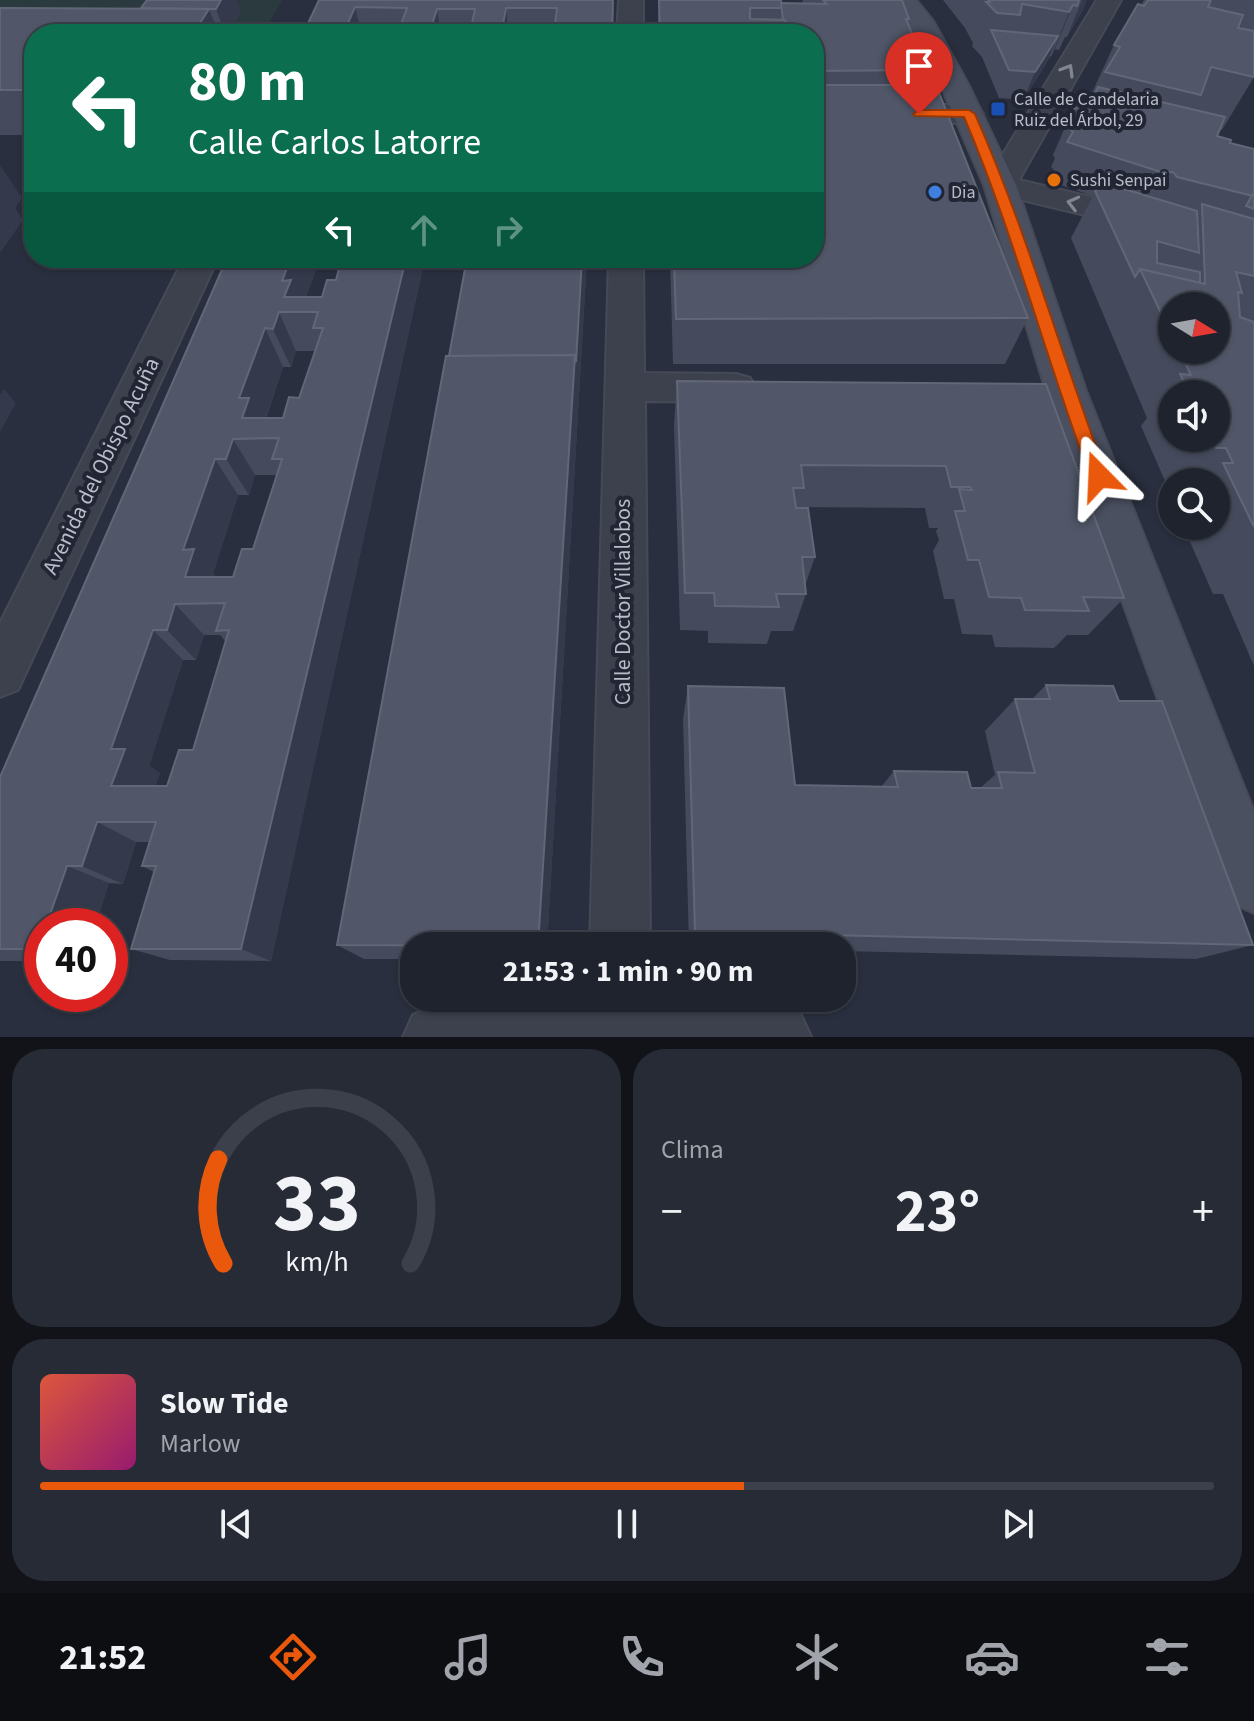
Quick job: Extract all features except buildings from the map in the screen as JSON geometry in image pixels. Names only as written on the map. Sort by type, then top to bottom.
[{"type":"street","points":[[630,24],[631,0]]},
{"type":"street","points":[[903,0],[920,21],[969,114],[1000,185],[1047,391],[1254,884]]},
{"type":"street","points":[[1000,185],[1109,0]]},
{"type":"street","points":[[824,114],[969,114]]},
{"type":"street","points":[[1000,185],[1100,209],[1254,260]]},
{"type":"street","name":"Avenida del Obispo Acuña","points":[[0,674],[196,268]]},
{"type":"street","name":"Calle Doctor Villalobos","points":[[620,932],[626,268]]},
{"type":"street","points":[[624,387],[767,388]]},
{"type":"street","points":[[435,1037],[620,1023],[779,1037]]},
{"type":"shaded area","points":[[0,0],[282,0],[269,24],[24,24],[24,64],[0,135]]},
{"type":"place","name":"Calle de Candelaria Ruiz del Árbol, 29","points":[[998,109]]},
{"type":"place","name":"Sushi Senpai","points":[[1054,180]]},
{"type":"place","name":"Dia","points":[[935,192]]},
{"type":"route","points":[[919,114],[969,114],[1000,185],[1066,391],[1099,476]]}]
